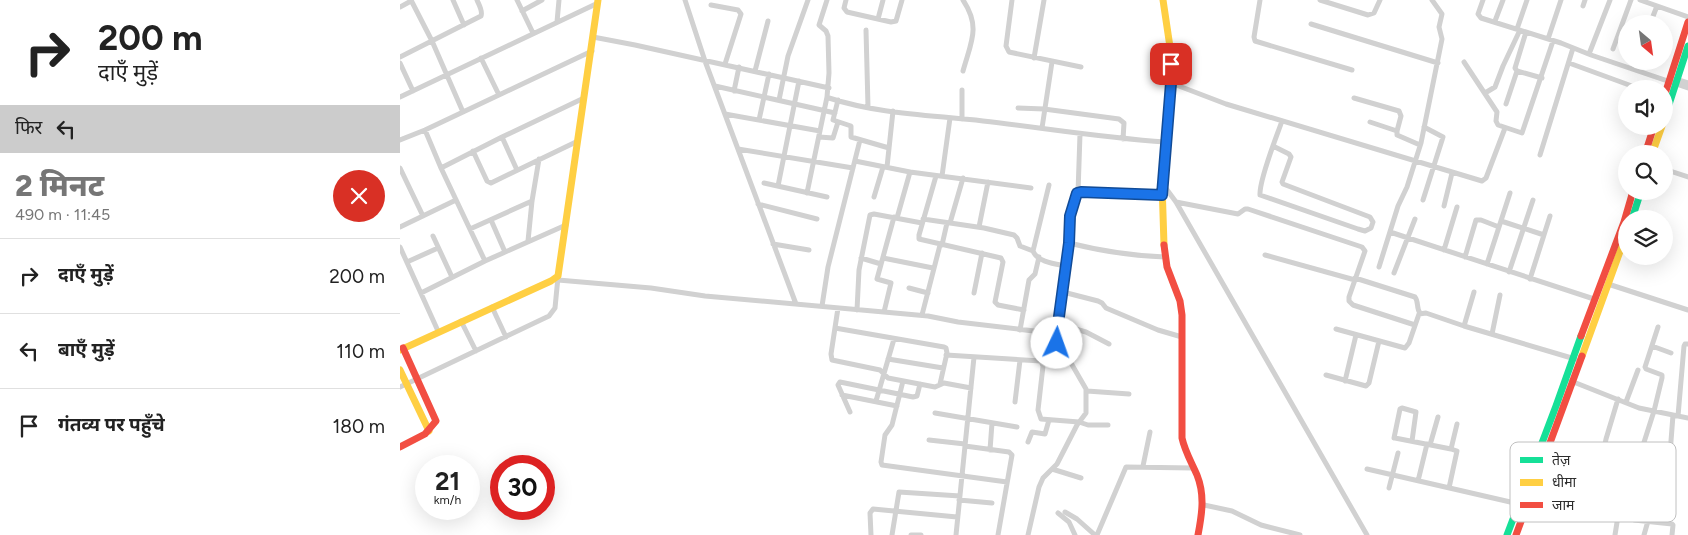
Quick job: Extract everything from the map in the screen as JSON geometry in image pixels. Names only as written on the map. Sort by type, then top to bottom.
[{"type":"street","points":[[453,0],[464,25]]},
{"type":"street","points":[[400,57],[481,16],[481,9],[477,0]]},
{"type":"street","points":[[517,0],[533,33]]},
{"type":"street","points":[[522,11],[542,0]]},
{"type":"street","points":[[557,22],[559,0]]},
{"type":"street","points":[[685,0],[705,61],[796,304]]},
{"type":"street","points":[[779,100],[788,56],[808,0]]},
{"type":"street","points":[[807,193],[829,88],[828,36],[826,31],[819,25],[827,0]]},
{"type":"street","points":[[846,0],[844,8],[847,12],[891,22],[896,21],[902,0]]},
{"type":"street","points":[[878,19],[883,0]]},
{"type":"street","points":[[963,0],[971,14],[973,26],[972,41],[963,71]]},
{"type":"street","points":[[1012,0],[1007,51],[1081,67]]},
{"type":"street","points":[[1034,58],[1044,0]]},
{"type":"street","points":[[1161,0],[1170,46],[1171,83],[1162,183],[1165,257],[1181,308],[1182,438],[1185,451],[1200,484],[1204,505],[1198,535]]},
{"type":"street","points":[[1260,0],[1255,41],[1352,70]]},
{"type":"street","points":[[1320,0],[1368,15],[1372,15],[1376,11],[1380,0]]},
{"type":"street","points":[[1348,8],[1351,0]]},
{"type":"street","points":[[1379,266],[1420,145],[1438,63],[1442,36],[1439,28],[1442,14],[1432,0]]},
{"type":"street","points":[[1483,0],[1479,16],[1618,64]]},
{"type":"street","points":[[1496,22],[1504,0]]},
{"type":"street","points":[[1485,93],[1495,87],[1502,66],[1519,29],[1527,0]]},
{"type":"street","points":[[1464,62],[1498,113],[1497,123],[1519,133],[1523,132],[1542,78],[1561,0]]},
{"type":"street","points":[[1583,6],[1585,0]]},
{"type":"street","points":[[1589,54],[1610,0]]},
{"type":"street","points":[[1613,49],[1632,0]]},
{"type":"street","points":[[1640,0],[1688,17]]},
{"type":"street","points":[[400,7],[411,1],[432,41],[463,112]]},
{"type":"street","points":[[400,97],[598,1]]},
{"type":"street","points":[[403,385],[552,314],[555,308],[598,1]]},
{"type":"street","points":[[711,5],[738,10],[741,14],[725,64]]},
{"type":"street","points":[[1654,15],[1657,6]]},
{"type":"street","points":[[755,71],[768,21]]},
{"type":"street","points":[[1673,81],[1688,22]]},
{"type":"street","points":[[1311,24],[1438,63]]},
{"type":"street","points":[[866,30],[868,108]]},
{"type":"street","points":[[1506,104],[1517,71],[1515,68],[1526,32]]},
{"type":"street","points":[[593,37],[829,88]]},
{"type":"street","points":[[1673,81],[1688,46]]},
{"type":"street","points":[[1540,155],[1573,48]]},
{"type":"street","points":[[400,140],[499,96],[592,51]]},
{"type":"street","points":[[481,58],[499,96]]},
{"type":"street","points":[[1042,128],[1052,62]]},
{"type":"street","points":[[400,63],[402,73],[413,91]]},
{"type":"street","points":[[1569,63],[1618,81]]},
{"type":"street","points":[[734,91],[738,67]]},
{"type":"street","points":[[1636,70],[1670,80]]},
{"type":"street","points":[[1517,71],[1542,78]]},
{"type":"street","points":[[759,120],[769,74]]},
{"type":"street","points":[[778,186],[799,81]]},
{"type":"street","points":[[1673,81],[1688,83]]},
{"type":"street","points":[[1673,81],[1688,88]]},
{"type":"street","points":[[1171,83],[1226,104],[1482,181],[1485,180],[1505,128]]},
{"type":"street","points":[[715,86],[835,113]]},
{"type":"street","points":[[962,90],[962,119]]},
{"type":"street","points":[[827,97],[868,108],[1123,139],[1165,142]]},
{"type":"street","points":[[441,168],[584,98]]},
{"type":"street","points":[[1354,98],[1399,112],[1401,116],[1397,131],[1399,137],[1420,145]]},
{"type":"street","points":[[838,100],[833,120],[852,126],[850,136],[889,148]]},
{"type":"street","points":[[1018,108],[1044,109],[1122,120],[1124,123],[1123,139]]},
{"type":"street","points":[[874,197],[885,167],[893,111]]},
{"type":"street","points":[[725,114],[790,126],[833,138],[838,122]]},
{"type":"street","points":[[950,118],[939,176],[923,221],[919,239],[999,257],[1003,260],[995,299],[996,304],[1024,310]]},
{"type":"street","points":[[1273,146],[1291,156],[1282,182],[1283,184],[1370,217],[1373,222],[1371,228],[1365,231],[1358,229],[1260,195],[1273,146],[1282,121]]},
{"type":"street","points":[[1370,122],[1397,131]]},
{"type":"street","points":[[1423,200],[1443,137],[1424,127]]},
{"type":"street","points":[[425,130],[485,261]]},
{"type":"street","points":[[1053,332],[1058,324],[1071,214],[1078,193],[1080,134]]},
{"type":"street","points":[[502,137],[517,170]]},
{"type":"street","points":[[822,306],[829,262],[860,140]]},
{"type":"street","points":[[473,151],[489,182],[493,182],[578,141]]},
{"type":"street","points":[[738,149],[853,168]]},
{"type":"street","points":[[528,241],[539,159]]},
{"type":"street","points":[[855,161],[910,172],[1031,188]]},
{"type":"street","points":[[400,168],[423,216]]},
{"type":"street","points":[[884,312],[890,283],[877,279],[910,172]]},
{"type":"street","points":[[1673,172],[1688,177]]},
{"type":"street","points":[[1444,206],[1452,173]]},
{"type":"street","points":[[922,316],[933,268],[964,178]]},
{"type":"street","points":[[400,185],[407,182]]},
{"type":"street","points":[[979,227],[988,182]]},
{"type":"street","points":[[764,183],[827,197]]},
{"type":"street","points":[[1162,183],[1176,202],[1367,535]]},
{"type":"street","points":[[1033,251],[1050,185]]},
{"type":"street","points":[[1078,193],[1162,195]]},
{"type":"street","points":[[1487,264],[1510,193]]},
{"type":"street","points":[[400,226],[456,200]]},
{"type":"street","points":[[1510,272],[1533,200]]},
{"type":"street","points":[[470,229],[532,201]]},
{"type":"street","points":[[1176,202],[1238,214],[1248,209],[1362,247],[1364,251],[1348,297],[1350,303],[1415,325]]},
{"type":"street","points":[[758,204],[817,219]]},
{"type":"street","points":[[1444,250],[1457,207]]},
{"type":"street","points":[[857,310],[861,258],[870,215],[874,214],[979,227],[1016,236],[1020,246],[1033,251],[1034,255],[1039,258],[1066,266]]},
{"type":"street","points":[[1530,279],[1550,216]]},
{"type":"street","points":[[1394,273],[1415,218]]},
{"type":"street","points":[[491,220],[505,252]]},
{"type":"street","points":[[1465,257],[1476,220],[1524,228],[1544,235]]},
{"type":"street","points":[[421,293],[485,261],[566,225]]},
{"type":"street","points":[[1390,232],[1594,299]]},
{"type":"street","points":[[433,236],[452,277]]},
{"type":"street","points":[[1577,359],[1594,299],[1618,239]]},
{"type":"street","points":[[1069,243],[1098,250],[1165,257]]},
{"type":"street","points":[[773,244],[809,250]]},
{"type":"street","points":[[400,247],[438,331]]},
{"type":"street","points":[[407,262],[438,248]]},
{"type":"street","points":[[974,293],[982,253]]},
{"type":"street","points":[[1266,255],[1415,297],[1420,313]]},
{"type":"street","points":[[1544,442],[1618,257]]},
{"type":"street","points":[[861,258],[933,268]]},
{"type":"street","points":[[1020,330],[1029,280],[1035,274],[1039,258]]},
{"type":"street","points":[[400,447],[418,439],[429,431],[434,425],[436,418],[401,346],[558,278],[705,296],[884,312],[1020,330],[1053,332]]},
{"type":"street","points":[[1608,284],[1688,310]]},
{"type":"street","points":[[909,288],[928,293]]},
{"type":"street","points":[[1063,292],[1098,301],[1106,308],[1142,324],[1182,337]]},
{"type":"street","points":[[1464,326],[1474,292]]},
{"type":"street","points":[[1492,334],[1500,295]]},
{"type":"street","points":[[492,307],[506,337]]},
{"type":"street","points":[[838,308],[831,354],[832,360],[878,370],[888,378],[935,387],[944,383],[971,388]]},
{"type":"street","points":[[1336,329],[1405,348],[1409,344],[1420,313]]},
{"type":"street","points":[[1420,313],[1426,313],[1577,359]]},
{"type":"street","points":[[461,321],[476,351]]},
{"type":"street","points":[[1058,324],[1086,332],[1109,344]]},
{"type":"street","points":[[1643,442],[1654,411],[1662,376],[1645,367],[1658,327]]},
{"type":"street","points":[[835,328],[944,347],[947,350],[940,384]]},
{"type":"street","points":[[1028,535],[1041,482],[1045,474],[1062,457],[1079,422],[1086,413],[1087,391],[1071,363],[1063,359],[1053,332]]},
{"type":"street","points":[[1346,381],[1356,335]]},
{"type":"street","points":[[876,401],[894,339]]},
{"type":"street","points":[[1326,375],[1364,386],[1367,385],[1379,341]]},
{"type":"street","points":[[1672,442],[1684,346],[1688,344]]},
{"type":"street","points":[[1652,346],[1671,353]]},
{"type":"street","points":[[946,355],[1039,361],[1043,363],[1038,414],[1041,419],[1079,422],[1088,425],[1108,425]]},
{"type":"street","points":[[956,535],[974,357]]},
{"type":"street","points":[[888,359],[944,368]]},
{"type":"street","points":[[1015,402],[1020,360]]},
{"type":"street","points":[[400,370],[403,385],[429,431]]},
{"type":"street","points":[[1626,402],[1638,370]]},
{"type":"street","points":[[1569,380],[1639,408],[1688,418]]},
{"type":"street","points":[[1548,442],[1569,380]]},
{"type":"street","points":[[903,381],[892,425],[885,435],[882,465],[1007,482]]},
{"type":"street","points":[[850,412],[838,385],[840,382],[916,396],[920,384]]},
{"type":"street","points":[[1087,391],[1129,394]]},
{"type":"street","points":[[842,395],[897,406]]},
{"type":"street","points":[[1605,442],[1618,399]]},
{"type":"street","points":[[1412,442],[1416,412],[1402,408],[1400,409],[1395,438],[1412,442],[1450,449],[1458,452],[1449,488]]},
{"type":"street","points":[[935,413],[1017,426]]},
{"type":"street","points":[[1418,481],[1438,417]]},
{"type":"street","points":[[1028,442],[1032,432],[1045,434],[1049,420]]},
{"type":"street","points":[[990,450],[992,423]]},
{"type":"street","points":[[1450,449],[1457,424]]},
{"type":"street","points":[[1143,466],[1150,432]]},
{"type":"street","points":[[929,440],[1009,452],[1012,455],[998,535]]},
{"type":"street","points":[[1389,488],[1398,454]]},
{"type":"street","points":[[1065,512],[1080,521],[1096,535],[1124,468],[1143,466],[1193,468]]},
{"type":"street","points":[[1367,468],[1510,502]]},
{"type":"street","points":[[1052,469],[1081,478]]},
{"type":"street","points":[[892,535],[898,493],[900,491],[992,503]]},
{"type":"street","points":[[1204,505],[1232,511],[1261,525],[1300,535]]},
{"type":"street","points":[[871,535],[871,510],[876,508],[958,517]]},
{"type":"street","points":[[1058,513],[1069,522],[1076,535]]},
{"type":"street","points":[[1507,535],[1511,522]]},
{"type":"street","points":[[1615,535],[1617,522]]},
{"type":"street","points":[[1644,535],[1648,522]]},
{"type":"street","points":[[1656,522],[1672,524],[1674,526],[1672,535]]},
{"type":"street","points":[[1510,525],[1517,532]]},
{"type":"street","points":[[911,535],[921,535]]},
{"type":"traffic: fast","points":[[1673,92],[1688,46]]},
{"type":"traffic: fast","points":[[1635,210],[1638,200]]},
{"type":"traffic: fast","points":[[1542,442],[1581,336]]},
{"type":"traffic: fast","points":[[1507,535],[1512,522]]},
{"type":"traffic: slow","points":[[400,350],[551,281],[558,276],[598,0]]},
{"type":"traffic: slow","points":[[1163,0],[1170,47],[1171,83],[1162,183],[1164,245]]},
{"type":"traffic: slow","points":[[1655,145],[1659,135]]},
{"type":"traffic: slow","points":[[1582,356],[1618,257]]},
{"type":"traffic: slow","points":[[400,370],[429,431]]},
{"type":"traffic: jam","points":[[1669,80],[1688,22]]},
{"type":"traffic: jam","points":[[1648,145],[1651,135]]},
{"type":"traffic: jam","points":[[1581,336],[1624,222],[1630,200]]},
{"type":"traffic: jam","points":[[1164,245],[1167,267],[1180,301],[1182,315],[1182,438],[1200,482],[1202,512],[1198,535]]},
{"type":"traffic: jam","points":[[400,447],[425,434],[436,421],[403,348]]},
{"type":"traffic: jam","points":[[1550,442],[1582,356]]},
{"type":"traffic: jam","points":[[1516,535],[1521,522]]},
{"type":"route","points":[[1057,343],[1053,332],[1058,324],[1069,243],[1070,216],[1077,193],[1162,195],[1171,64]]}]
